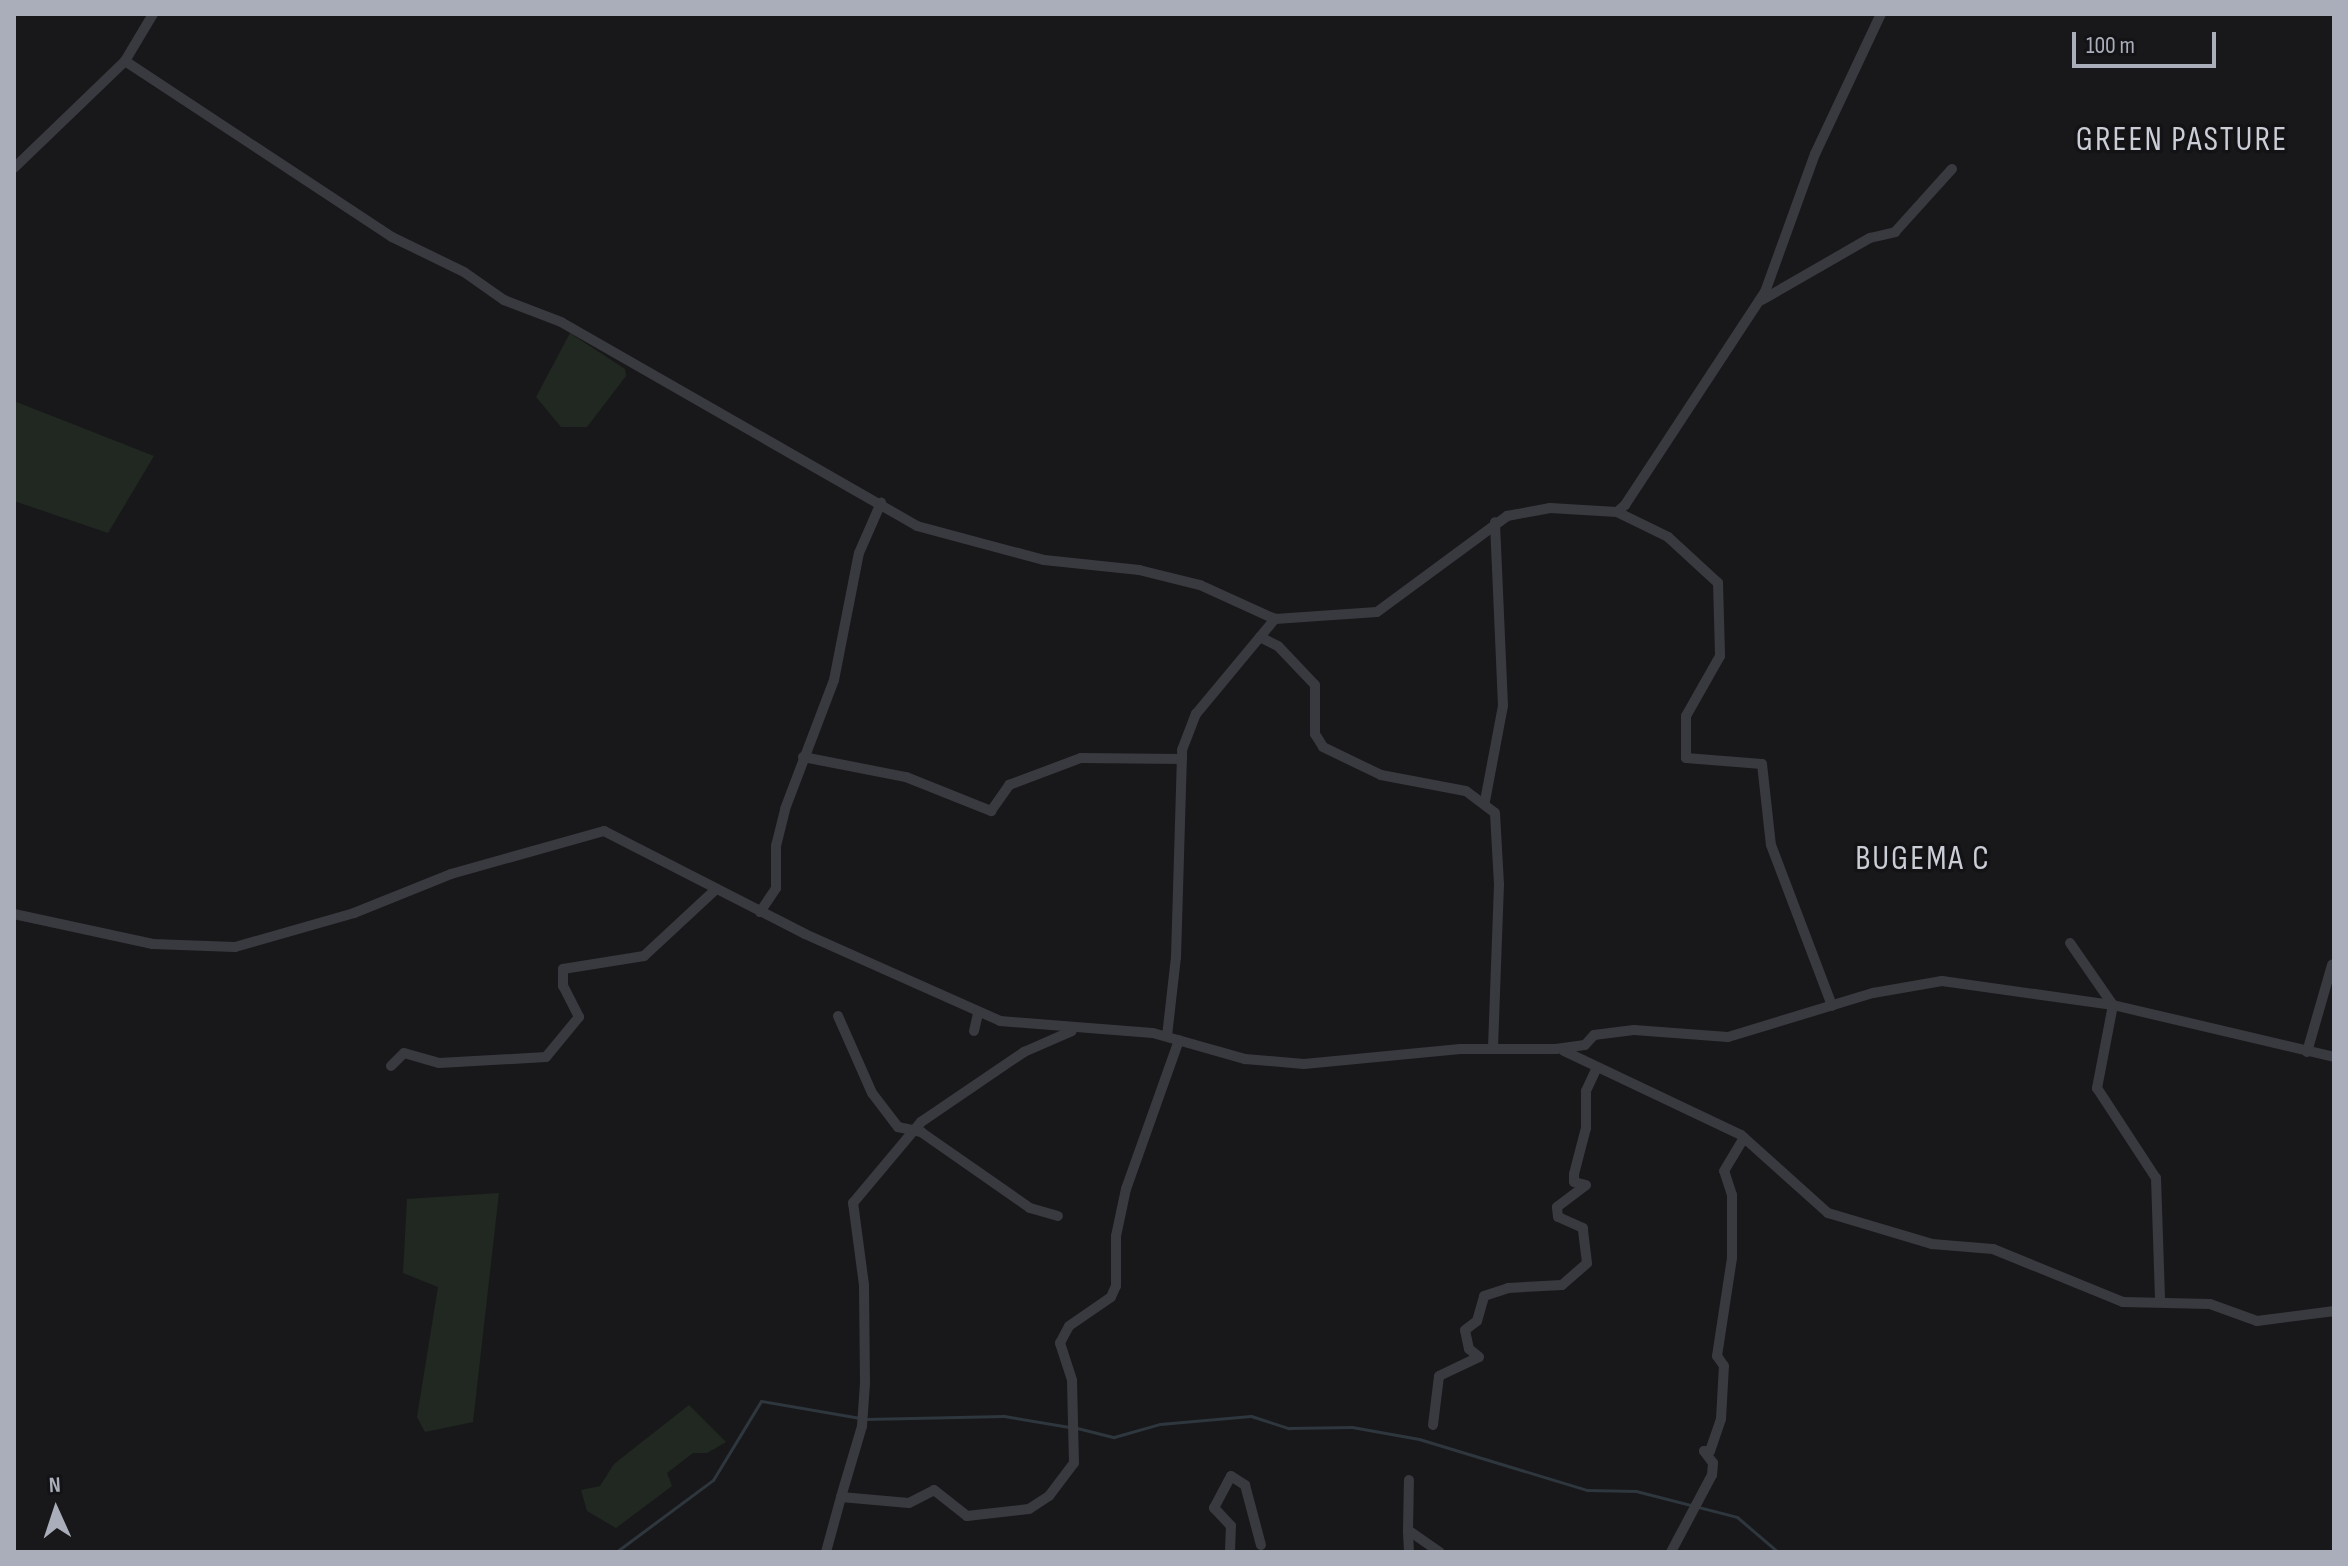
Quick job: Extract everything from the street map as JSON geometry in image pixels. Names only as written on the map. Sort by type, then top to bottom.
[{"type":"street","points":[[14,168],[125,61],[153,14]]},
{"type":"street","points":[[1617,512],[1757,304],[1835,105],[1881,14]]},
{"type":"street","points":[[125,61],[392,237],[464,272],[504,300],[561,322],[743,432],[881,503],[917,526],[1044,560],[1139,570],[1200,585],[1275,619],[1377,612],[1495,522],[1550,508],[1617,512],[1668,537],[1718,583],[1720,656],[1686,716],[1686,758],[1762,764],[1771,845],[1832,1006]]},
{"type":"street","points":[[1757,304],[1870,238],[1895,232],[1952,169]]},
{"type":"street","points":[[760,912],[776,888],[776,846],[803,757],[842,651],[859,553],[881,503]]},
{"type":"street","points":[[1485,801],[1503,706],[1495,522]]},
{"type":"street","points":[[1167,1036],[1176,957],[1182,759],[1196,714],[1275,619]]},
{"type":"street","points":[[1260,637],[1278,646],[1315,685],[1315,734],[1323,747],[1381,775],[1466,791],[1485,801],[1495,813],[1499,884],[1493,1048]]},
{"type":"street","points":[[803,757],[906,777],[991,811],[1009,785],[1081,758],[1182,759]]},
{"type":"street","points":[[14,914],[153,944],[235,947],[354,913],[451,874],[604,831],[760,912],[978,1013],[1012,1024],[1167,1036],[1237,1058],[1304,1064],[1493,1048],[1556,1049],[1620,1031],[1742,1035],[1832,1006],[1942,981],[2113,1005],[2334,1057]]},
{"type":"street","points":[[391,1066],[404,1053],[439,1063],[546,1057],[579,1017],[563,986],[563,969],[644,956],[715,890]]},
{"type":"street","points":[[2070,943],[2113,1005],[2097,1088],[2156,1178],[2160,1299]]},
{"type":"street","points":[[2307,1052],[2332,965]]},
{"type":"street","points":[[974,1031],[978,1013]]},
{"type":"street","points":[[838,1016],[877,1101],[909,1132],[925,1135],[1030,1208],[1058,1216]]},
{"type":"street","points":[[826,1552],[864,1412],[866,1319],[853,1203],[909,1132],[1024,1052],[1077,1029]]},
{"type":"street","points":[[841,1497],[909,1503],[934,1490],[967,1516],[1029,1509],[1049,1496],[1071,1467],[1077,1451],[1072,1380],[1060,1343],[1069,1326],[1114,1291],[1116,1236],[1126,1189],[1179,1040]]},
{"type":"street","points":[[1556,1049],[1744,1138],[1828,1213],[1932,1244],[1993,1249],[2123,1302],[2160,1299],[2210,1304],[2257,1321],[2334,1311]]},
{"type":"street","points":[[1433,1425],[1439,1376],[1479,1357],[1469,1349],[1465,1330],[1477,1321],[1484,1296],[1508,1288],[1562,1285],[1587,1263],[1583,1228],[1558,1217],[1557,1207],[1586,1185],[1574,1182],[1574,1174],[1586,1128],[1586,1091],[1597,1067]]},
{"type":"street","points":[[1671,1552],[1712,1475],[1713,1463],[1704,1451],[1710,1451],[1721,1419],[1724,1366],[1717,1356],[1732,1258],[1732,1195],[1724,1171],[1744,1138]]},
{"type":"street","points":[[1230,1552],[1231,1526],[1214,1508],[1231,1476],[1245,1485],[1261,1545]]},
{"type":"street","points":[[1409,1480],[1409,1552]]},
{"type":"street","points":[[1408,1530],[1440,1552]]},
{"type":"shaded area","points":[[570,333],[625,369],[626,376],[587,427],[561,427],[536,397]]},
{"type":"shaded area","points":[[14,401],[154,456],[108,533],[14,501]]},
{"type":"shaded area","points":[[499,1193],[473,1422],[425,1432],[417,1417],[438,1287],[403,1273],[407,1199]]},
{"type":"shaded area","points":[[689,1405],[726,1442],[707,1453],[693,1453],[667,1473],[672,1486],[616,1528],[587,1511],[581,1490],[600,1486],[614,1464]]},
{"type":"waterway","points":[[616,1552],[713,1480],[761,1401],[859,1418]]},
{"type":"waterway","points":[[866,1419],[1004,1416],[1069,1427]]},
{"type":"waterway","points":[[1077,1428],[1114,1437],[1160,1424],[1251,1416],[1289,1428],[1352,1427],[1419,1439],[1587,1490],[1636,1491],[1737,1517],[1778,1552]]},
{"type":"district","name":"GREEN PASTURE","points":[[2182,140]]},
{"type":"district","name":"BUGEMA C","points":[[1923,859]]}]
